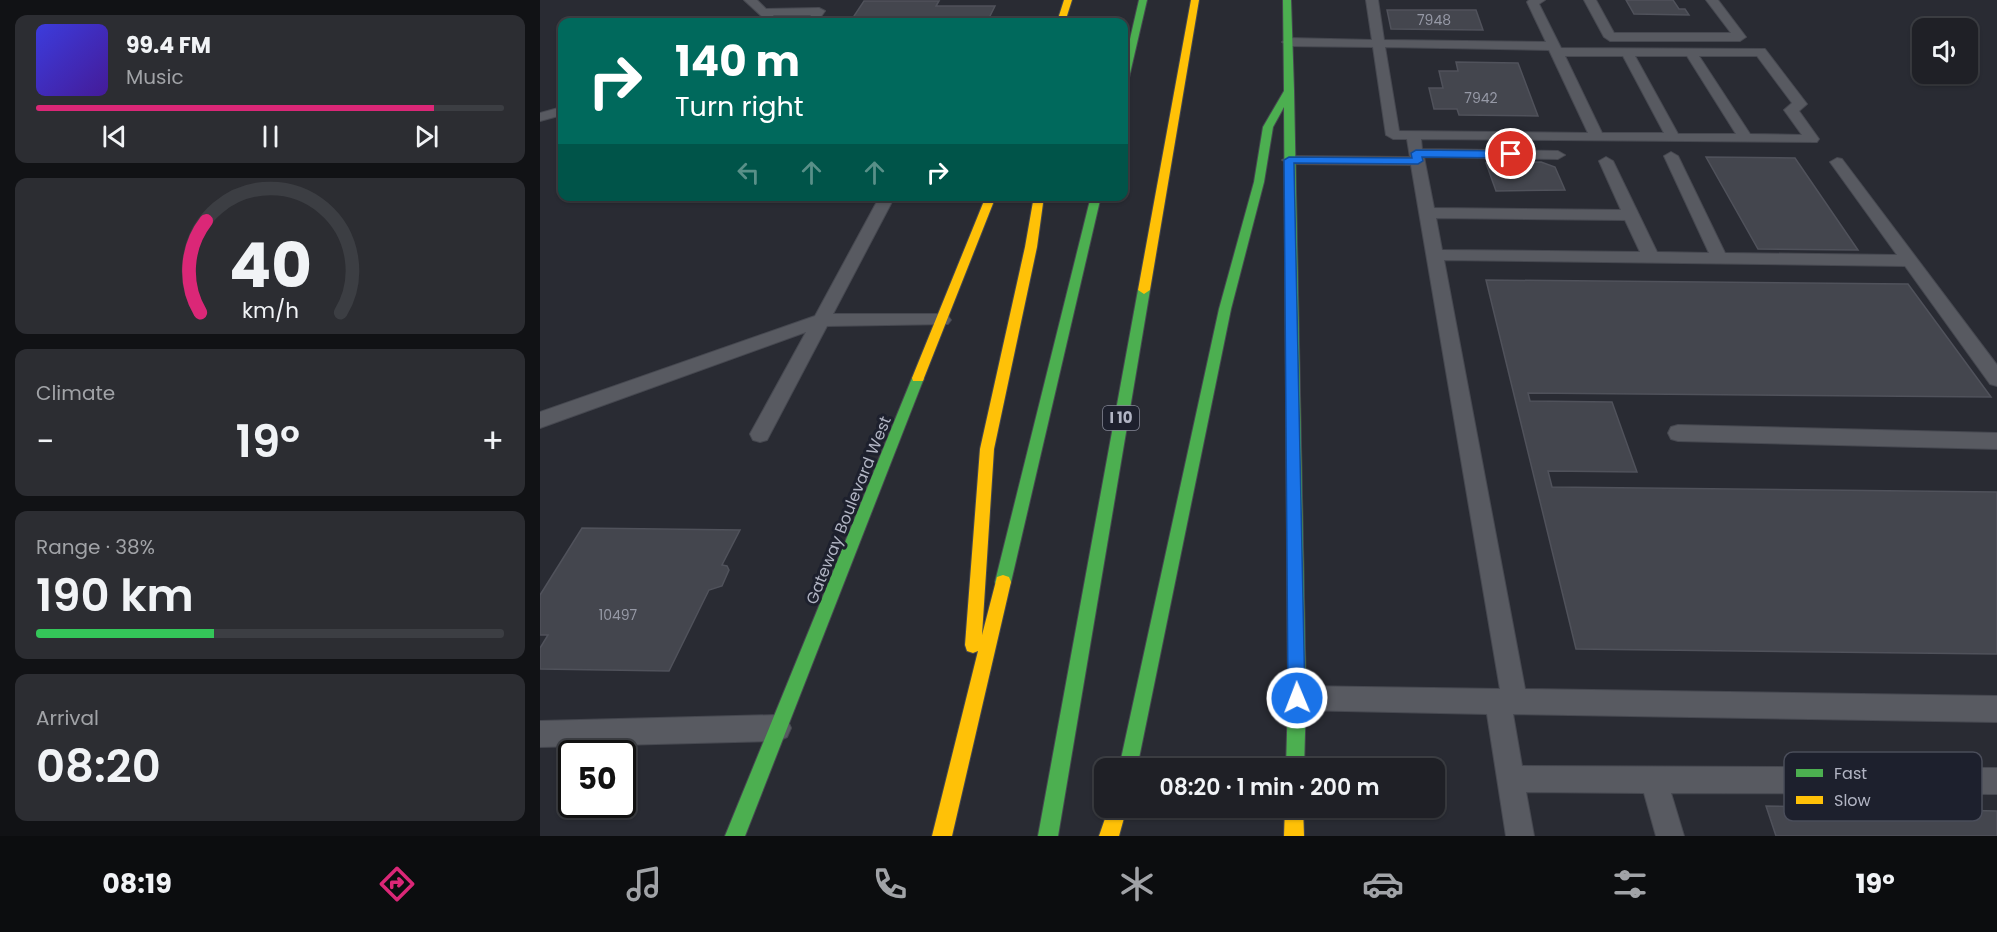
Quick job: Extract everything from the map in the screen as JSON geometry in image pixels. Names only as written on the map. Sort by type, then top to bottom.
[{"type":"main road","points":[[1062,18],[1068,0]]},
{"type":"main road","points":[[1128,65],[1143,0]]},
{"type":"main road","name":"I 10","points":[[1048,836],[1195,0]]},
{"type":"main road","points":[[1287,0],[1297,698],[1295,758]]},
{"type":"main road","points":[[1130,758],[1225,309],[1259,182],[1268,127],[1289,90]]},
{"type":"main road","name":"Gateway Boulevard West","points":[[735,836],[989,201]]},
{"type":"main road","points":[[966,744],[987,449],[1031,247],[1038,201]]},
{"type":"main road","points":[[942,836],[966,744],[1095,201]]},
{"type":"main road","points":[[1109,836],[1115,818]]},
{"type":"main road","points":[[1294,818],[1294,836]]},
{"type":"lane","points":[[750,0],[771,18]]},
{"type":"lane","points":[[1372,0],[1393,135],[1416,150],[1558,155]]},
{"type":"lane","points":[[1539,0],[1533,2],[1597,137]]},
{"type":"lane","points":[[1590,0],[1610,36],[1740,37],[1712,0]]},
{"type":"lane","points":[[763,12],[819,11],[815,18]]},
{"type":"lane","points":[[1288,42],[1628,52],[1761,52],[1800,104],[1791,110],[1812,139],[1597,137],[1289,160]]},
{"type":"lane","points":[[1628,52],[1673,138]]},
{"type":"lane","points":[[1691,52],[1745,138]]},
{"type":"lane","points":[[540,117],[558,112]]},
{"type":"lane","points":[[1416,150],[1507,701],[1510,779],[1520,836]]},
{"type":"lane","points":[[1671,156],[1720,258]]},
{"type":"lane","points":[[1606,161],[1651,258]]},
{"type":"lane","points":[[1837,162],[1997,378]]},
{"type":"lane","points":[[760,434],[885,201]]},
{"type":"lane","points":[[1427,213],[1631,215]]},
{"type":"lane","points":[[1434,255],[1910,261]]},
{"type":"lane","points":[[540,420],[821,320],[942,320]]},
{"type":"lane","points":[[1678,433],[1997,441]]},
{"type":"lane","points":[[1297,698],[1997,709]]},
{"type":"lane","points":[[540,734],[778,728]]},
{"type":"lane","points":[[1510,779],[1784,780]]},
{"type":"lane","points":[[1654,780],[1670,836]]},
{"type":"lane","points":[[1982,781],[1997,781]]},
{"type":"building","points":[[1626,0],[1673,0],[1679,9],[1685,9],[1689,15],[1634,14]]},
{"type":"building","points":[[864,1],[939,1],[936,6],[995,6],[989,18],[853,18]]},
{"type":"building","points":[[1387,10],[1476,10],[1483,30],[1391,29]]},
{"type":"building","points":[[1456,62],[1518,63],[1538,116],[1459,115],[1457,109],[1434,109],[1429,88],[1443,88],[1439,71],[1458,71]]},
{"type":"building","points":[[1706,157],[1795,158],[1858,250],[1758,249]]},
{"type":"building","points":[[1541,162],[1555,167],[1565,190],[1496,191],[1486,163]]},
{"type":"building","points":[[1486,280],[1908,284],[1991,397],[1528,393],[1530,401],[1612,402],[1637,472],[1548,471],[1552,487],[1997,492],[1997,654],[1576,649]]},
{"type":"building","points":[[582,528],[740,530],[722,565],[727,566],[729,570],[722,586],[709,590],[669,671],[540,669],[540,648],[548,635],[540,635],[540,595]]},
{"type":"building","points":[[1766,806],[1784,806],[1784,821],[1982,821],[1982,811],[1997,811],[1997,836],[1776,836]]},
{"type":"traffic: fast","points":[[1128,65],[1143,0]]},
{"type":"traffic: fast","points":[[1287,0],[1297,698],[1295,758]]},
{"type":"traffic: fast","points":[[1130,758],[1225,309],[1259,182],[1268,127],[1289,90]]},
{"type":"traffic: fast","points":[[1003,582],[1095,201]]},
{"type":"traffic: fast","points":[[1048,836],[1144,290]]},
{"type":"traffic: fast","points":[[735,836],[918,378]]},
{"type":"traffic: slow","points":[[1062,18],[1068,0]]},
{"type":"traffic: slow","points":[[1144,290],[1195,0]]},
{"type":"traffic: slow","points":[[918,378],[989,201]]},
{"type":"traffic: slow","points":[[973,645],[987,449],[1031,247],[1038,201]]},
{"type":"traffic: slow","points":[[942,836],[1003,582]]},
{"type":"traffic: slow","points":[[1109,836],[1115,818]]},
{"type":"traffic: slow","points":[[1294,818],[1294,836]]},
{"type":"route","points":[[1297,698],[1289,160],[1418,161],[1416,153],[1511,154]]}]
